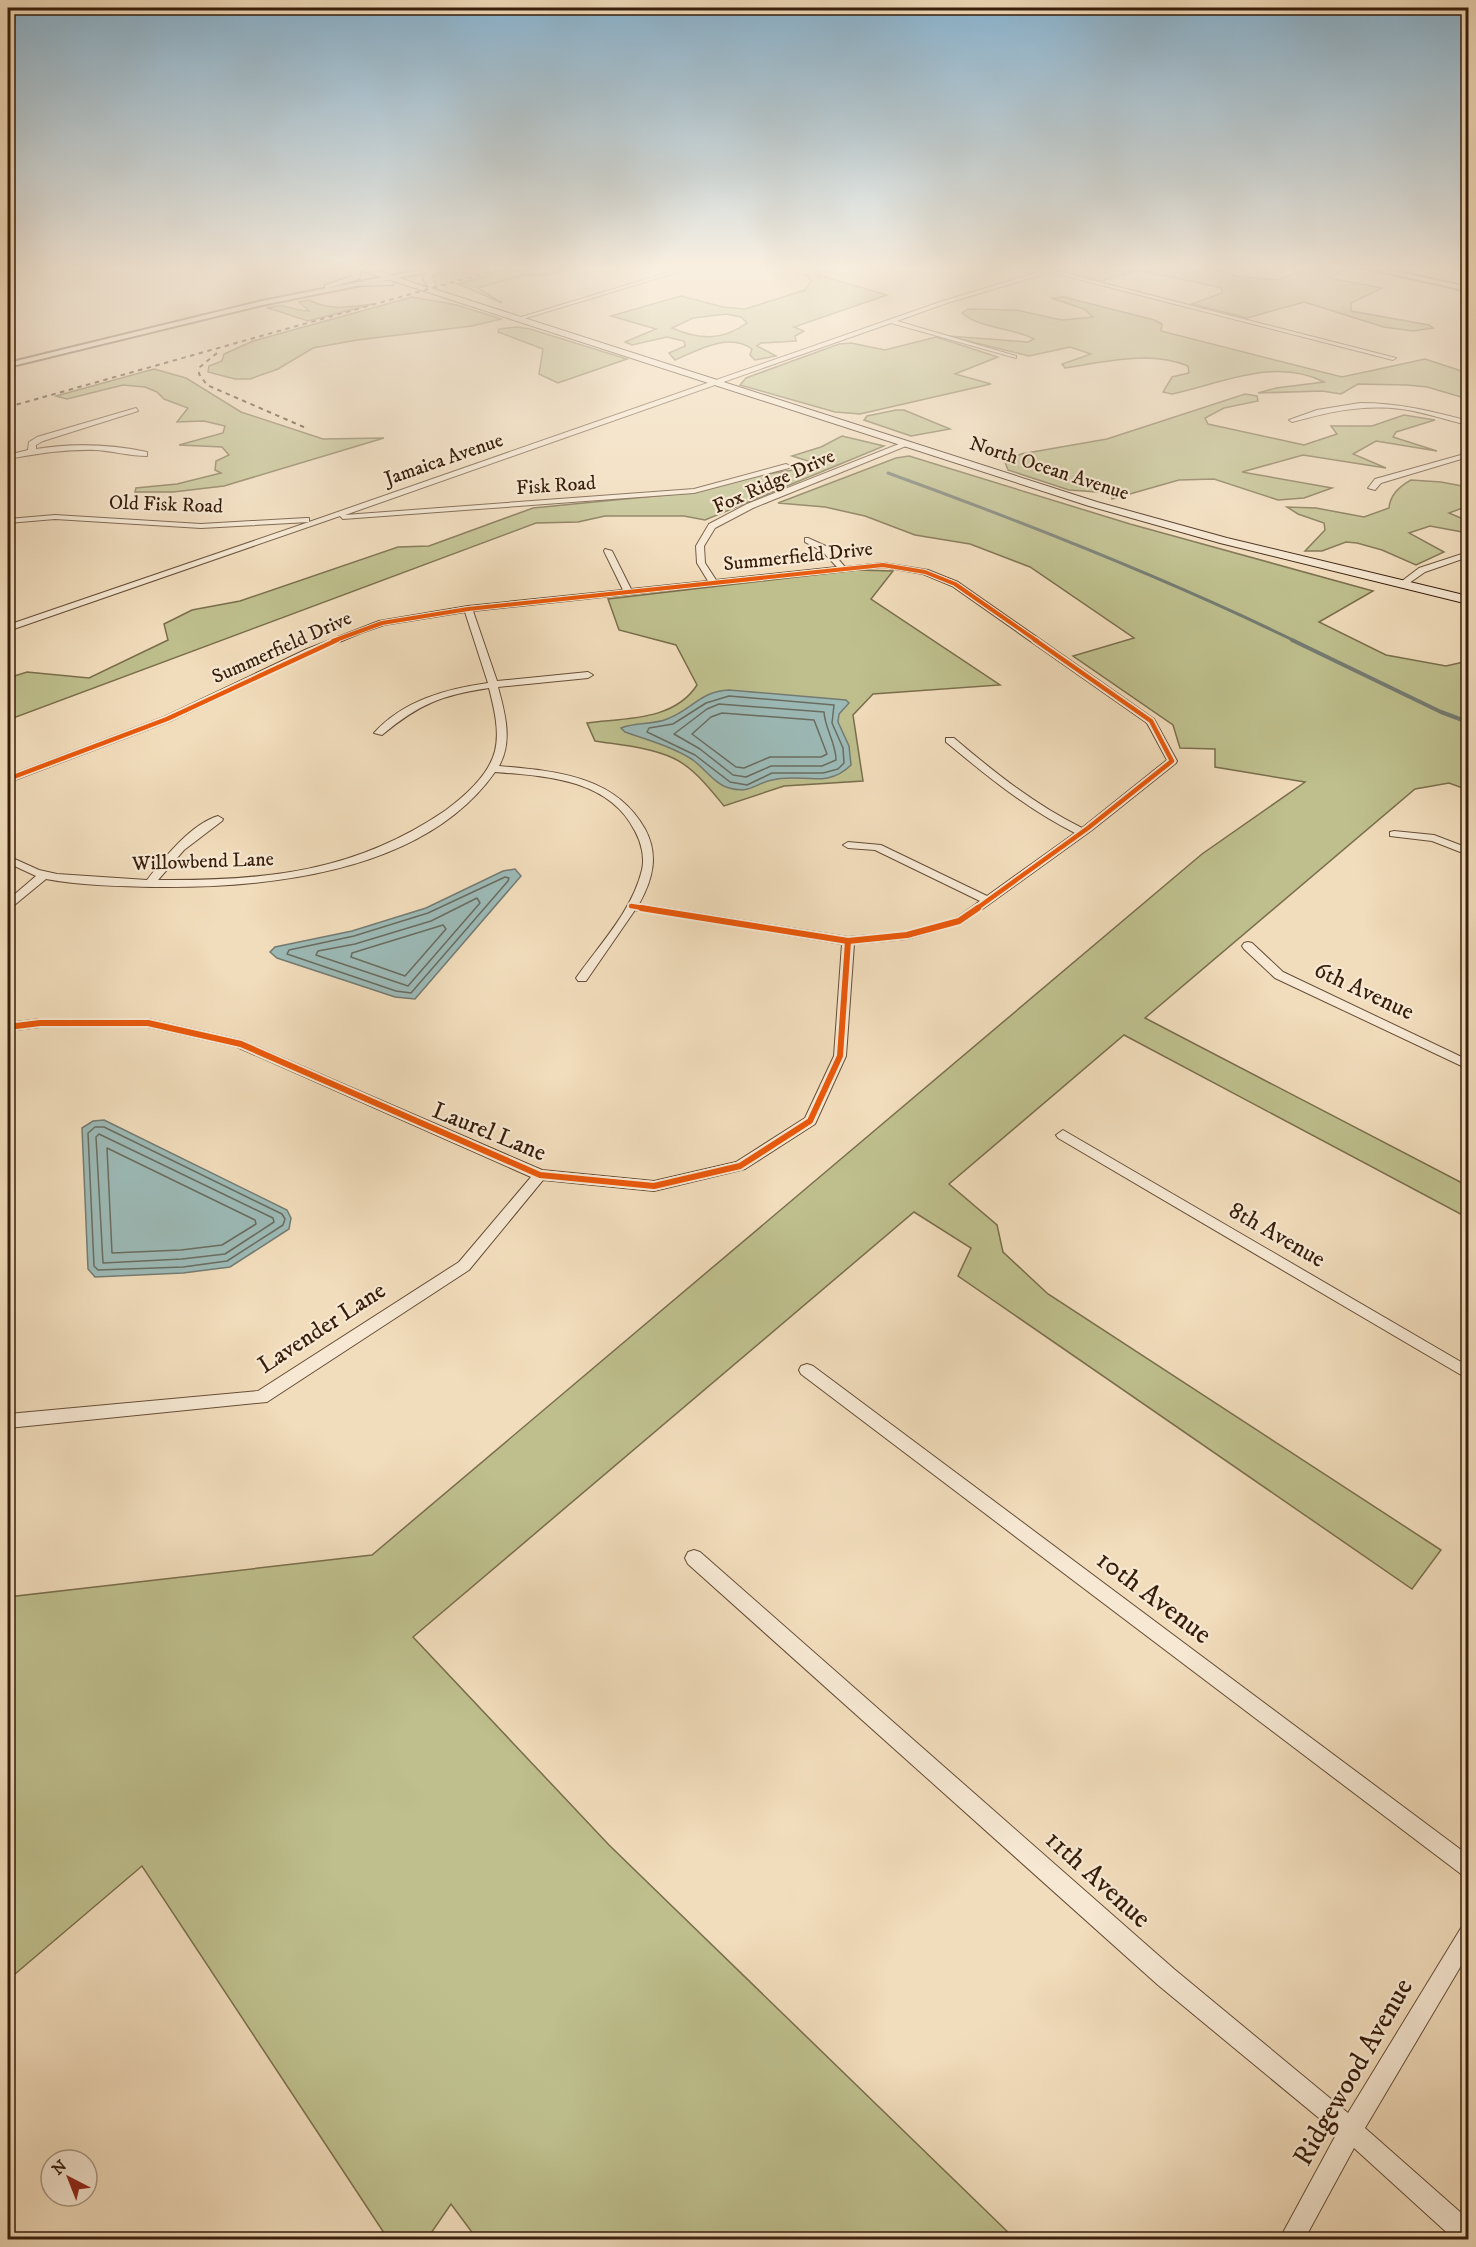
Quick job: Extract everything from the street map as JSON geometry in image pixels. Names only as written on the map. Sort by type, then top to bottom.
[{"type":"main road","name":"North Ocean Avenue","points":[[687,372],[1062,494],[1179,529],[1468,600]]},
{"type":"street","name":"Jamaica Avenue","points":[[8,627],[747,372]]},
{"type":"street","points":[[1292,420],[1340,406],[1368,404],[1405,407],[1468,423]]},
{"type":"street","points":[[32,452],[32,444],[40,439],[136,410]]},
{"type":"street","name":"Fox Ridge Drive","points":[[712,583],[701,563],[700,546],[712,526],[750,506],[907,444]]},
{"type":"street","points":[[8,457],[55,449],[126,449],[144,454]]},
{"type":"street","points":[[1372,488],[1378,481],[1468,455]]},
{"type":"street","name":"Fisk Road","points":[[324,519],[694,491],[786,466]]},
{"type":"street","name":"Old Fisk Road","points":[[8,521],[55,517],[201,526],[324,519]]},
{"type":"street","points":[[808,540],[825,549],[842,568]]},
{"type":"street","points":[[608,551],[628,592]]},
{"type":"street","points":[[1402,584],[1422,570],[1468,554]]},
{"type":"street","name":"Summerfield Drive","points":[[8,779],[167,718],[358,631],[416,616],[883,565],[926,572],[955,584],[1151,721],[1172,761],[1082,832],[959,921],[907,935],[848,941],[632,906]]},
{"type":"street","name":"Willowbend Lane","points":[[8,859],[44,875],[105,882],[259,882],[303,874],[351,860],[389,847],[425,829],[467,798],[493,769],[503,738],[502,718],[468,609]]},
{"type":"street","points":[[379,733],[417,704],[438,696],[588,675]]},
{"type":"street","points":[[950,740],[1026,801],[1051,817],[1082,832]]},
{"type":"street","points":[[493,769],[558,776],[601,791],[626,807],[638,823],[649,862],[646,875],[632,906],[582,978]]},
{"type":"street","points":[[150,883],[176,850],[189,838],[218,819]]},
{"type":"street","points":[[1394,834],[1434,838],[1468,852]]},
{"type":"street","points":[[848,845],[877,847],[987,900]]},
{"type":"street","points":[[8,905],[44,875]]},
{"type":"street","name":"Laurel Lane","points":[[8,1027],[40,1023],[148,1023],[241,1044],[540,1175],[654,1186],[740,1166],[810,1121],[840,1056],[848,941]]},
{"type":"street","name":"6th Avenue","points":[[1248,946],[1279,975],[1468,1065]]},
{"type":"street","name":"8th Avenue","points":[[1063,1136],[1468,1373]]},
{"type":"street","name":"Lavender Lane","points":[[8,1421],[261,1396],[464,1266],[540,1175]]},
{"type":"street","name":"10th Avenue","points":[[807,1370],[1468,1867]]},
{"type":"street","name":"11th Avenue","points":[[694,1558],[1166,1977],[1351,2130],[1468,2235]]},
{"type":"street","name":"Ridgewood Avenue","points":[[1291,2240],[1351,2130],[1468,1935]]},
{"type":"green space","points":[[144,372],[164,372],[186,378],[241,412],[323,439],[384,438],[224,486],[173,492],[135,492],[136,488],[177,484],[221,473],[215,470],[216,461],[229,455],[222,447],[179,445],[223,433],[225,426],[204,421],[177,422],[188,408],[164,399],[157,392],[145,387],[123,385],[67,399],[56,396]]},
{"type":"green space","points":[[208,372],[270,372],[250,379],[235,379]]},
{"type":"green space","points":[[539,372],[590,372],[558,383],[539,374]]},
{"type":"green space","points":[[763,372],[960,372],[955,374],[991,384],[860,414],[835,412],[740,385],[746,378]]},
{"type":"green space","points":[[1189,372],[1322,372],[1342,377],[1366,372],[1464,372],[1468,373],[1468,399],[1427,387],[1407,385],[1358,384],[1341,394],[1322,391],[1258,393],[1276,388],[1324,382],[1305,375],[1287,372],[1249,374],[1172,394],[1163,392],[1172,377]]},
{"type":"green space","points":[[1245,394],[1257,396],[1258,401],[1224,408],[1205,418],[1208,424],[1304,445],[1337,434],[1331,426],[1372,426],[1404,415],[1435,420],[1396,432],[1393,437],[1437,451],[1376,441],[1353,454],[1386,468],[1303,455],[1242,472],[1332,488],[1304,498],[1278,500],[1214,479],[1179,480],[1112,499],[1111,493],[1069,490],[1008,470],[1005,462],[1021,454],[1107,439]]},
{"type":"green space","points":[[904,410],[950,429],[911,436],[864,420],[867,416]]},
{"type":"green space","points":[[842,436],[884,446],[705,520],[684,516],[605,516],[578,522],[536,523],[8,720],[8,678],[27,672],[89,678],[168,640],[164,624],[192,610],[240,601],[398,547],[429,546],[533,508],[696,492],[753,476],[806,468],[808,461],[792,456],[821,447]]},
{"type":"green space","points":[[909,456],[1130,524],[1373,591],[1319,622],[1386,655],[1446,666],[1468,661],[1468,790],[1449,783],[1415,789],[1145,1018],[1468,1186],[1468,1218],[1124,1035],[949,1184],[997,1225],[1003,1252],[1048,1294],[1441,1550],[1412,1589],[958,1276],[971,1248],[914,1212],[413,1637],[609,1845],[1015,2239],[477,2239],[451,2204],[427,2239],[388,2239],[142,1866],[8,1980],[8,1597],[372,1555],[1202,854],[1305,782],[1215,767],[1215,749],[1180,748],[1173,725],[1073,656],[1134,638],[1030,567],[970,544],[915,535],[865,516],[825,507],[778,503],[896,458]]},
{"type":"green space","points":[[1411,480],[1468,487],[1468,506],[1449,513],[1468,521],[1468,533],[1430,526],[1409,533],[1444,552],[1416,565],[1382,550],[1357,543],[1346,542],[1322,551],[1305,551],[1325,530],[1324,523],[1298,514],[1287,507],[1316,508],[1364,517],[1389,508],[1396,491]]},
{"type":"green space","points":[[857,570],[893,571],[871,599],[1000,685],[873,694],[853,715],[863,781],[784,786],[724,806],[694,773],[673,758],[644,749],[595,741],[587,723],[648,716],[662,712],[687,697],[697,685],[676,645],[619,630],[608,599]]},
{"type":"water","points":[[729,690],[846,700],[849,703],[839,714],[838,722],[849,746],[851,765],[832,777],[823,779],[783,778],[736,790],[719,783],[685,755],[625,732],[621,728],[667,719],[703,697]]},
{"type":"water","points":[[515,869],[521,876],[415,999],[395,997],[277,958],[270,952],[275,947],[352,931],[426,908],[503,871]]},
{"type":"water","points":[[104,1120],[287,1210],[291,1218],[289,1229],[230,1267],[183,1273],[95,1277],[88,1269],[82,1128],[93,1121]]},
{"type":"waterway","points":[[888,473],[1094,552],[1295,641]]},
{"type":"waterway","points":[[1292,640],[1441,712],[1468,722]]},
{"type":"railway","points":[[8,407],[133,372]]},
{"type":"railway","points":[[199,372],[207,385],[306,428]]},
{"type":"cycle path","points":[[8,779],[167,719],[310,651],[382,623],[468,609],[883,565],[925,572],[955,584],[1151,721],[1172,761],[1088,828],[959,921],[907,935],[848,941],[631,906]]},
{"type":"cycle path","points":[[8,1027],[40,1023],[148,1023],[241,1044],[540,1175],[654,1186],[740,1166],[810,1121],[840,1056],[848,941]]}]
